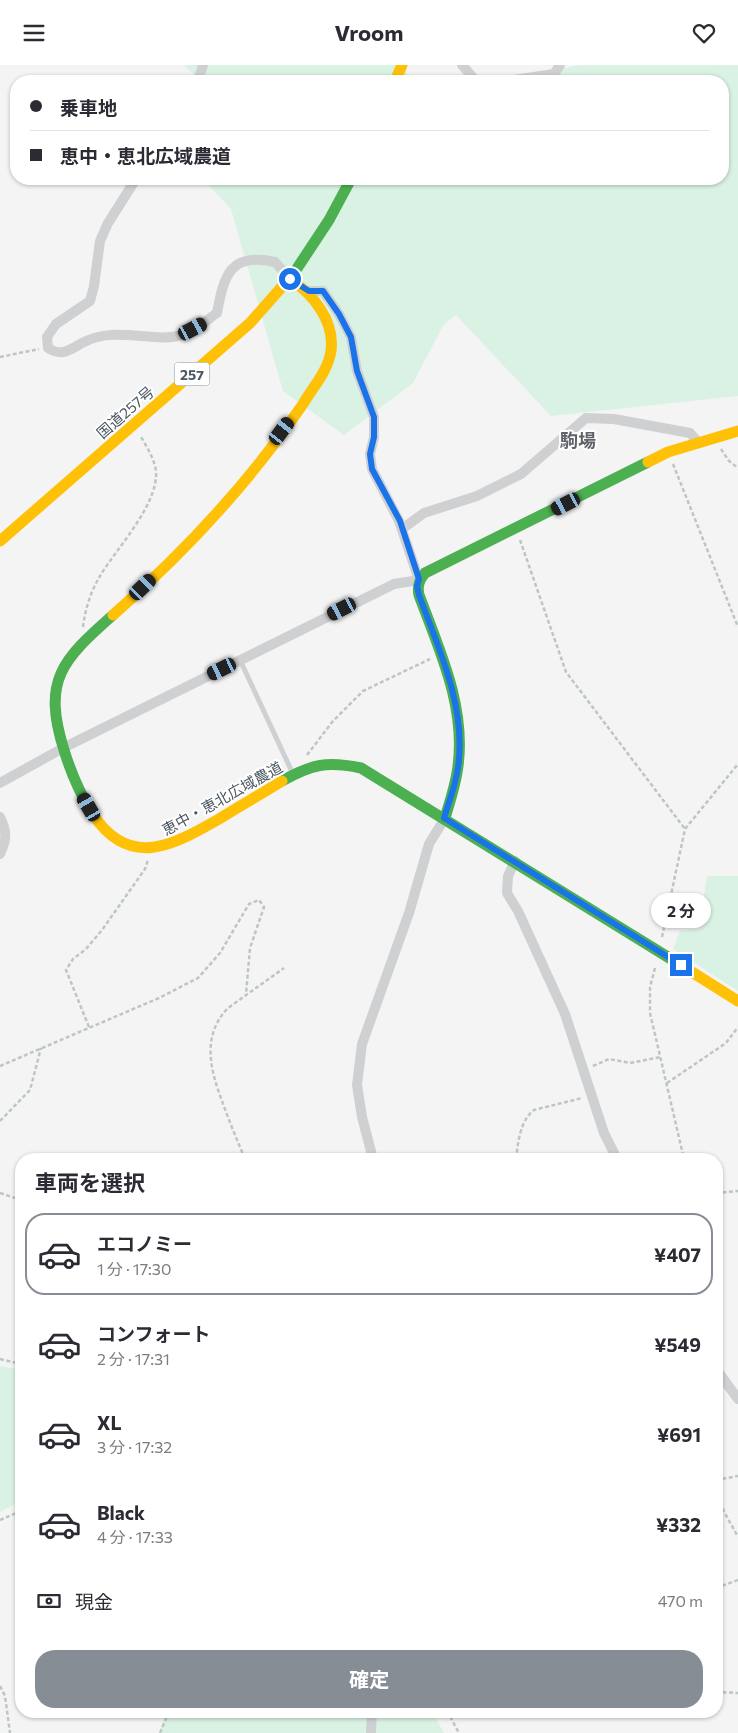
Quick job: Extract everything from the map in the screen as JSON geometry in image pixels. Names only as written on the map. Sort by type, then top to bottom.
[{"type":"main road","name":"国道257号","points":[[0,541],[250,323],[290,279],[329,220],[348,185]]},
{"type":"main road","points":[[290,279],[309,291]]},
{"type":"main road","name":"恵中・恵北広域農道","points":[[309,291],[330,334],[331,355],[319,379],[238,491],[200,532],[86,642],[65,669],[53,695],[52,703],[56,728],[84,798],[94,816],[109,833],[128,846],[150,849],[163,848],[181,841],[293,775],[309,768],[337,763],[361,768],[515,861],[738,1001]]},
{"type":"main road","points":[[444,818],[459,760],[460,738],[455,698],[419,595],[417,586],[419,579],[425,573],[668,452],[738,431]]},
{"type":"street","points":[[462,65],[471,75]]},
{"type":"street","points":[[547,75],[554,74],[560,65]]},
{"type":"street","points":[[132,185],[108,223],[100,241],[90,301],[56,324],[47,337],[48,348],[56,353],[65,353],[88,340],[106,334],[184,334],[217,313],[220,295],[228,275],[236,264],[251,259],[276,262],[290,279]]},
{"type":"street","points":[[0,783],[63,748],[394,584],[419,579],[402,529],[372,469],[370,454],[374,437],[374,417],[357,371],[351,337],[339,314],[323,291],[309,291]]},
{"type":"street","points":[[402,529],[424,513],[476,496],[522,474],[586,418],[614,419],[690,433],[699,443]]},
{"type":"street","points":[[0,817],[6,829],[6,843],[0,853]]},
{"type":"street","points":[[371,1153],[362,1117],[357,1085],[362,1043],[409,913],[429,844],[444,818]]},
{"type":"street","points":[[515,861],[508,876],[507,893],[518,911],[565,1014],[604,1133],[614,1153]]},
{"type":"street","points":[[723,1379],[738,1399]]},
{"type":"street","points":[[371,1733],[372,1718]]},
{"type":"lane","points":[[240,660],[293,775]]},
{"type":"path","points":[[0,357],[48,348]]},
{"type":"path","points":[[86,642],[82,634],[90,598],[100,575],[146,507],[156,473],[146,445],[132,426]]},
{"type":"path","points":[[716,438],[722,451],[738,469]]},
{"type":"path","points":[[668,452],[738,627]]},
{"type":"path","points":[[516,529],[566,672],[685,829]]},
{"type":"path","points":[[309,768],[306,759],[312,747],[344,709],[363,691],[440,655]]},
{"type":"path","points":[[662,937],[685,829],[738,764]]},
{"type":"path","points":[[89,1027],[66,970],[73,959],[86,949],[102,930],[145,869],[150,849]]},
{"type":"path","points":[[0,1066],[159,998],[198,978],[220,953],[249,904],[259,900],[264,907],[250,948],[246,994]]},
{"type":"path","points":[[655,967],[649,999],[650,1013],[683,1153]]},
{"type":"path","points":[[243,1153],[213,1078],[210,1050],[221,1016],[246,994],[284,968]]},
{"type":"path","points":[[667,1083],[726,1043],[738,1027]]},
{"type":"path","points":[[0,1121],[30,1090],[41,1048]]},
{"type":"path","points":[[582,1069],[609,1059],[630,1063],[661,1057]]},
{"type":"path","points":[[517,1153],[521,1132],[528,1115],[534,1110],[591,1095]]},
{"type":"path","points":[[723,1192],[738,1191]]},
{"type":"path","points":[[0,1193],[15,1198]]},
{"type":"path","points":[[0,1359],[15,1363]]},
{"type":"path","points":[[723,1479],[738,1476]]},
{"type":"path","points":[[723,1510],[738,1537]]},
{"type":"path","points":[[0,1520],[15,1514]]},
{"type":"path","points":[[723,1585],[738,1580]]},
{"type":"path","points":[[0,1686],[5,1697],[10,1733]]},
{"type":"path","points":[[723,1692],[738,1693]]},
{"type":"path","points":[[160,1733],[166,1718]]},
{"type":"path","points":[[451,1718],[459,1733]]},
{"type":"green space","points":[[184,65],[403,65],[408,75],[194,75]]},
{"type":"green space","points":[[579,65],[738,65],[738,396],[551,416],[456,315],[444,324],[413,383],[344,435],[283,391],[231,209],[209,185],[729,185],[729,75],[534,75]]},
{"type":"green space","points":[[707,876],[738,876],[738,991],[673,949],[680,931],[699,929]]},
{"type":"green space","points":[[0,1366],[15,1369],[15,1504],[0,1512]]},
{"type":"green space","points":[[164,1718],[436,1718],[444,1733],[159,1733]]},
{"type":"traffic: fast","points":[[294,273],[329,220],[348,185]]},
{"type":"traffic: fast","points":[[445,818],[458,766],[458,722],[449,678],[419,595],[418,586],[421,578],[425,573],[648,462]]},
{"type":"traffic: fast","points":[[94,816],[77,784],[64,750],[55,706],[56,688],[61,673],[69,659],[113,615]]},
{"type":"traffic: fast","points":[[282,781],[320,765],[361,768],[684,967]]},
{"type":"traffic: slow","points":[[398,75],[402,65]]},
{"type":"traffic: slow","points":[[0,541],[250,323],[294,273]]},
{"type":"traffic: slow","points":[[113,615],[191,541],[238,489],[303,404],[327,365],[331,351],[331,340],[330,329],[326,319],[321,309],[307,292],[290,279]]},
{"type":"traffic: slow","points":[[648,462],[668,452],[738,431]]},
{"type":"traffic: slow","points":[[94,816],[108,833],[123,843],[138,847],[154,847],[186,837],[282,781]]},
{"type":"traffic: slow","points":[[684,967],[738,1001]]},
{"type":"district","name":"駒場","points":[[578,440]]},
{"type":"route","points":[[290,279],[309,291],[323,291],[339,314],[351,337],[357,371],[374,417],[374,437],[370,454],[372,469],[400,521],[419,579],[417,586],[419,595],[455,698],[460,738],[459,760],[454,788],[444,818],[681,965]]}]
